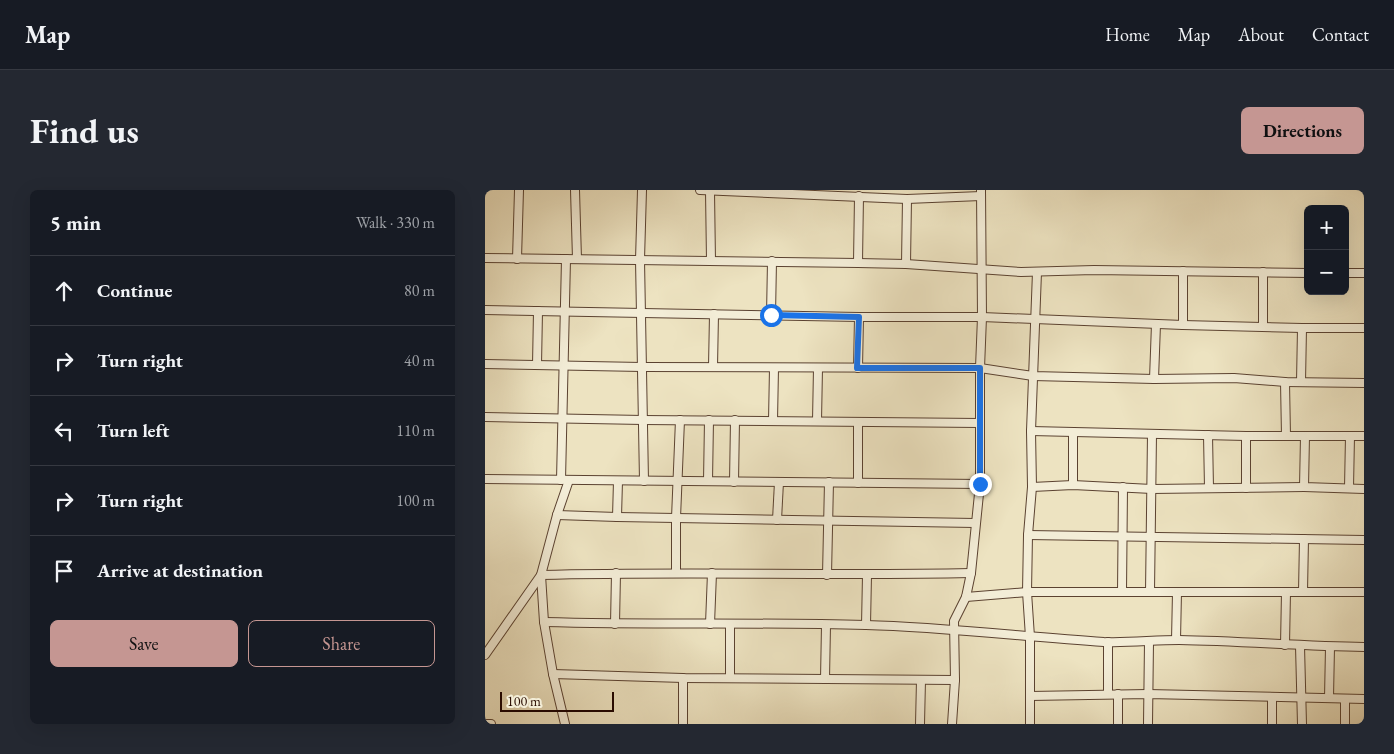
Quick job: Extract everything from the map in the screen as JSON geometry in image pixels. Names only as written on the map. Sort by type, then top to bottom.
[{"type":"street","points":[[517,259],[519,190]]},
{"type":"street","points":[[575,190],[577,259]]},
{"type":"street","points":[[642,190],[640,260],[644,481]]},
{"type":"street","points":[[700,190],[907,199],[981,193],[980,484],[971,573],[966,597],[954,621],[955,680],[952,724]]},
{"type":"street","points":[[710,191],[711,261]]},
{"type":"street","points":[[859,196],[859,263]]},
{"type":"street","points":[[906,264],[907,199]]},
{"type":"street","points":[[485,258],[906,264],[1037,272],[1094,270],[1304,273]]},
{"type":"street","points":[[565,724],[553,674],[544,622],[541,575],[565,480],[561,418],[567,259]]},
{"type":"street","points":[[771,315],[772,261]]},
{"type":"street","points":[[1183,271],[1183,325]]},
{"type":"street","points":[[1030,724],[1030,637],[1027,592],[1028,535],[1032,487],[1031,431],[1037,272]]},
{"type":"street","points":[[1263,272],[1263,326]]},
{"type":"street","points":[[1349,272],[1364,272]]},
{"type":"street","points":[[485,310],[859,317],[982,317],[1183,325],[1364,328]]},
{"type":"street","points":[[537,365],[538,311]]},
{"type":"street","points":[[713,367],[714,314]]},
{"type":"street","points":[[857,368],[859,317]]},
{"type":"street","points":[[1154,379],[1156,324]]},
{"type":"street","points":[[1301,382],[1302,328]]},
{"type":"street","points":[[485,364],[642,367],[980,368],[1033,376],[1154,379],[1234,378],[1285,382],[1364,383]]},
{"type":"street","points":[[773,421],[774,368]]},
{"type":"street","points":[[817,421],[818,368]]},
{"type":"street","points":[[1285,382],[1286,436]]},
{"type":"street","points":[[485,417],[980,423]]},
{"type":"street","points":[[676,573],[680,420]]},
{"type":"street","points":[[708,482],[709,420]]},
{"type":"street","points":[[734,482],[735,420]]},
{"type":"street","points":[[858,483],[859,422]]},
{"type":"street","points":[[1031,431],[1246,436],[1364,436]]},
{"type":"street","points":[[1073,432],[1073,485]]},
{"type":"street","points":[[1150,592],[1152,434]]},
{"type":"street","points":[[1208,435],[1209,488]]},
{"type":"street","points":[[1245,488],[1246,436]]},
{"type":"street","points":[[1304,487],[1305,436]]},
{"type":"street","points":[[1349,488],[1350,436]]},
{"type":"street","points":[[485,479],[980,484]]},
{"type":"street","points":[[617,517],[618,481]]},
{"type":"street","points":[[777,520],[779,482]]},
{"type":"street","points":[[827,575],[829,482]]},
{"type":"street","points":[[1032,487],[1073,485],[1152,489],[1304,487],[1364,489]]},
{"type":"street","points":[[1122,592],[1123,487]]},
{"type":"street","points":[[557,515],[975,523]]},
{"type":"street","points":[[1028,535],[1364,540]]},
{"type":"street","points":[[1303,592],[1304,539]]},
{"type":"street","points":[[541,575],[615,573],[827,575],[971,573]]},
{"type":"street","points":[[615,573],[615,624]]},
{"type":"street","points":[[710,624],[711,573]]},
{"type":"street","points":[[485,655],[541,575]]},
{"type":"street","points":[[866,625],[867,575]]},
{"type":"street","points":[[966,597],[1027,592],[1364,592]]},
{"type":"street","points":[[1176,640],[1177,592]]},
{"type":"street","points":[[1285,645],[1286,592]]},
{"type":"street","points":[[544,622],[866,625],[1108,642],[1176,640],[1364,648]]},
{"type":"street","points":[[730,624],[730,678]]},
{"type":"street","points":[[825,679],[826,625]]},
{"type":"street","points":[[1108,642],[1108,694]]},
{"type":"street","points":[[1148,724],[1149,642]]},
{"type":"street","points":[[1300,646],[1302,724]]},
{"type":"street","points":[[1329,698],[1330,647]]},
{"type":"street","points":[[553,674],[683,678],[955,680]]},
{"type":"street","points":[[683,678],[683,724]]},
{"type":"street","points":[[920,724],[921,680]]},
{"type":"street","points":[[1118,694],[1118,724]]},
{"type":"street","points":[[1030,696],[1149,694],[1364,699]]},
{"type":"street","points":[[1272,696],[1272,724]]},
{"type":"street","points":[[1345,698],[1345,724]]},
{"type":"street","points":[[485,724],[491,724]]},
{"type":"route","points":[[771,315],[859,317],[857,368],[980,368],[980,484]]}]
